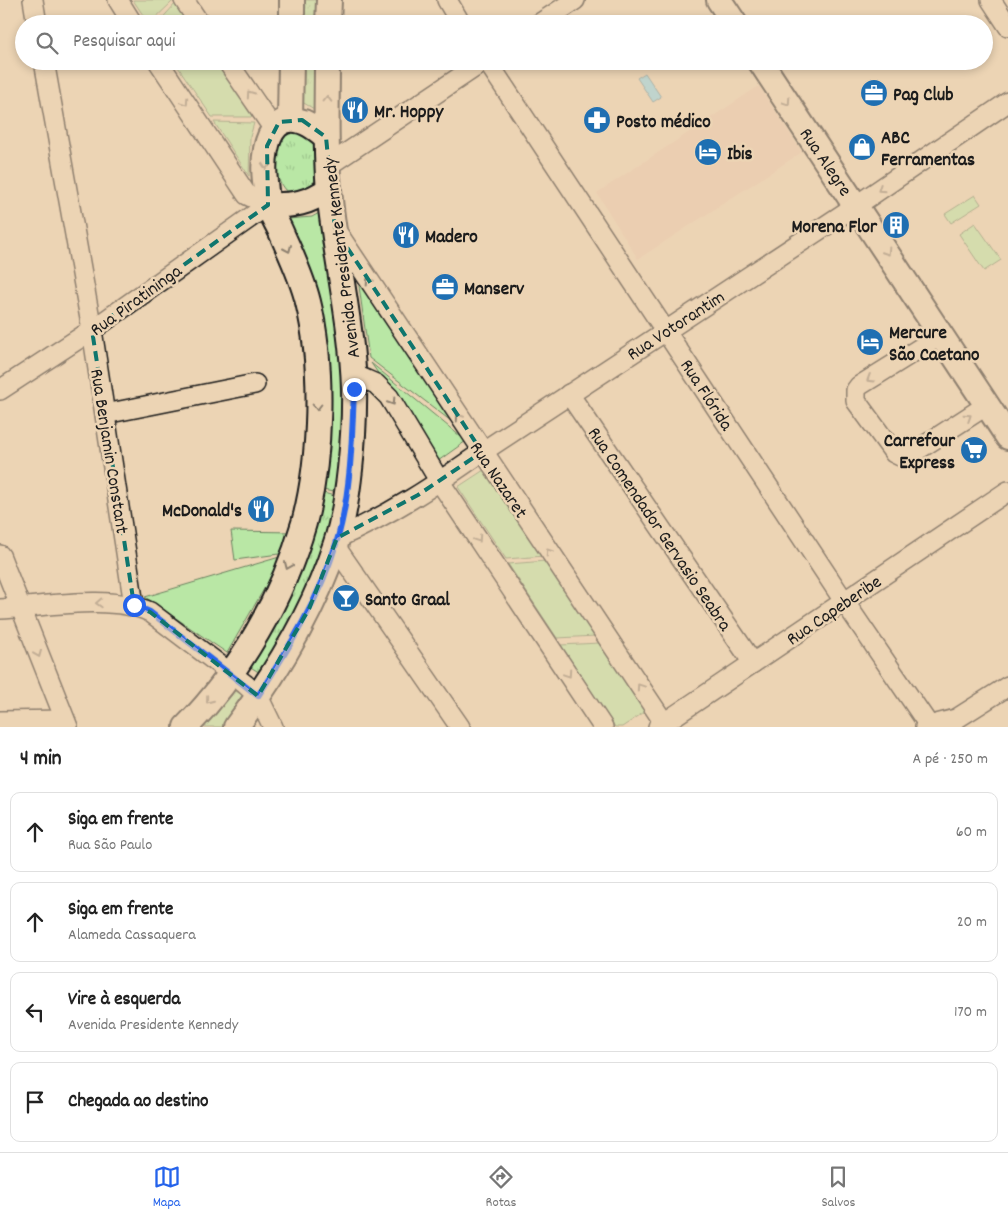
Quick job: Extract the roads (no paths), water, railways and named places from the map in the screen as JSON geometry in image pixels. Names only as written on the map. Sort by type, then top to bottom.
[{"type":"main road","points":[[292,0],[292,15]]},
{"type":"main road","points":[[328,15],[329,0]]},
{"type":"main road","points":[[719,0],[729,15]]},
{"type":"main road","name":"Avenida Presidente Kennedy","points":[[186,727],[231,673],[270,609],[291,561],[304,522],[312,473],[317,418],[315,340],[302,282],[268,205],[265,179],[267,146],[282,123],[290,70]]},
{"type":"main road","name":"Avenida Presidente Kennedy","points":[[236,727],[286,652],[305,617],[336,542],[345,497],[353,429],[353,374],[329,190],[326,137],[328,70]]},
{"type":"main road","name":"Rua Alegre","points":[[766,70],[1008,437]]},
{"type":"main road","points":[[282,123],[308,123],[326,137]]},
{"type":"main road","points":[[268,205],[289,206],[302,204],[315,199],[329,190]]},
{"type":"street","points":[[33,0],[36,15]]},
{"type":"street","points":[[118,0],[127,15]]},
{"type":"street","points":[[184,0],[194,15]]},
{"type":"street","points":[[447,0],[456,15]]},
{"type":"street","points":[[552,15],[574,0]]},
{"type":"street","points":[[991,0],[1008,26]]},
{"type":"street","name":"Rua Benjamin Constant","points":[[46,70],[92,330],[134,605]]},
{"type":"street","points":[[164,70],[247,195],[268,205]]},
{"type":"street","points":[[235,70],[282,123]]},
{"type":"street","points":[[329,165],[471,70]]},
{"type":"street","name":"Rua Flórida","points":[[493,70],[928,727]]},
{"type":"street","name":"Rua Votorantim","points":[[336,542],[391,513],[440,482],[482,452],[856,205],[1008,102]]},
{"type":"street","name":"Rua Piratininga","points":[[0,390],[92,330],[268,205]]},
{"type":"street","name":"Rua Nazaret","points":[[335,229],[663,726]]},
{"type":"street","points":[[942,335],[859,386],[856,390],[856,401],[894,453],[900,456],[913,453],[987,404]]},
{"type":"street","points":[[353,374],[376,384],[389,397],[440,482],[603,727]]},
{"type":"street","points":[[105,414],[255,384]]},
{"type":"street","name":"Rua Comendador Gervasio Seabra","points":[[569,394],[753,662]]},
{"type":"street","name":"Rua Capeberibe","points":[[663,726],[753,662],[1008,491]]},
{"type":"street","points":[[336,542],[460,727]]},
{"type":"street","points":[[0,555],[66,723],[0,721]]},
{"type":"street","points":[[0,610],[104,603],[134,605],[150,612],[231,673],[258,696],[273,727]]},
{"type":"street","points":[[928,727],[956,719],[1008,686]]},
{"type":"water","points":[[645,73],[661,97],[653,102],[637,78]]},
{"type":"place","name":"Pag Club","points":[[874,93]]},
{"type":"place","name":"Mr. Hoppy","points":[[355,110]]},
{"type":"place","name":"Posto médico","points":[[597,120]]},
{"type":"place","name":"ABC Ferramentas","points":[[862,147]]},
{"type":"place","name":"Ibis","points":[[708,152]]},
{"type":"place","name":"Morena Flor","points":[[896,225]]},
{"type":"place","name":"Madero","points":[[406,235]]},
{"type":"place","name":"Manserv","points":[[445,287]]},
{"type":"place","name":"Mercure São Caetano","points":[[870,342]]},
{"type":"place","name":"Carrefour Express","points":[[974,450]]},
{"type":"place","name":"McDonald's","points":[[261,509]]},
{"type":"place","name":"Santo Graal","points":[[346,598]]}]
